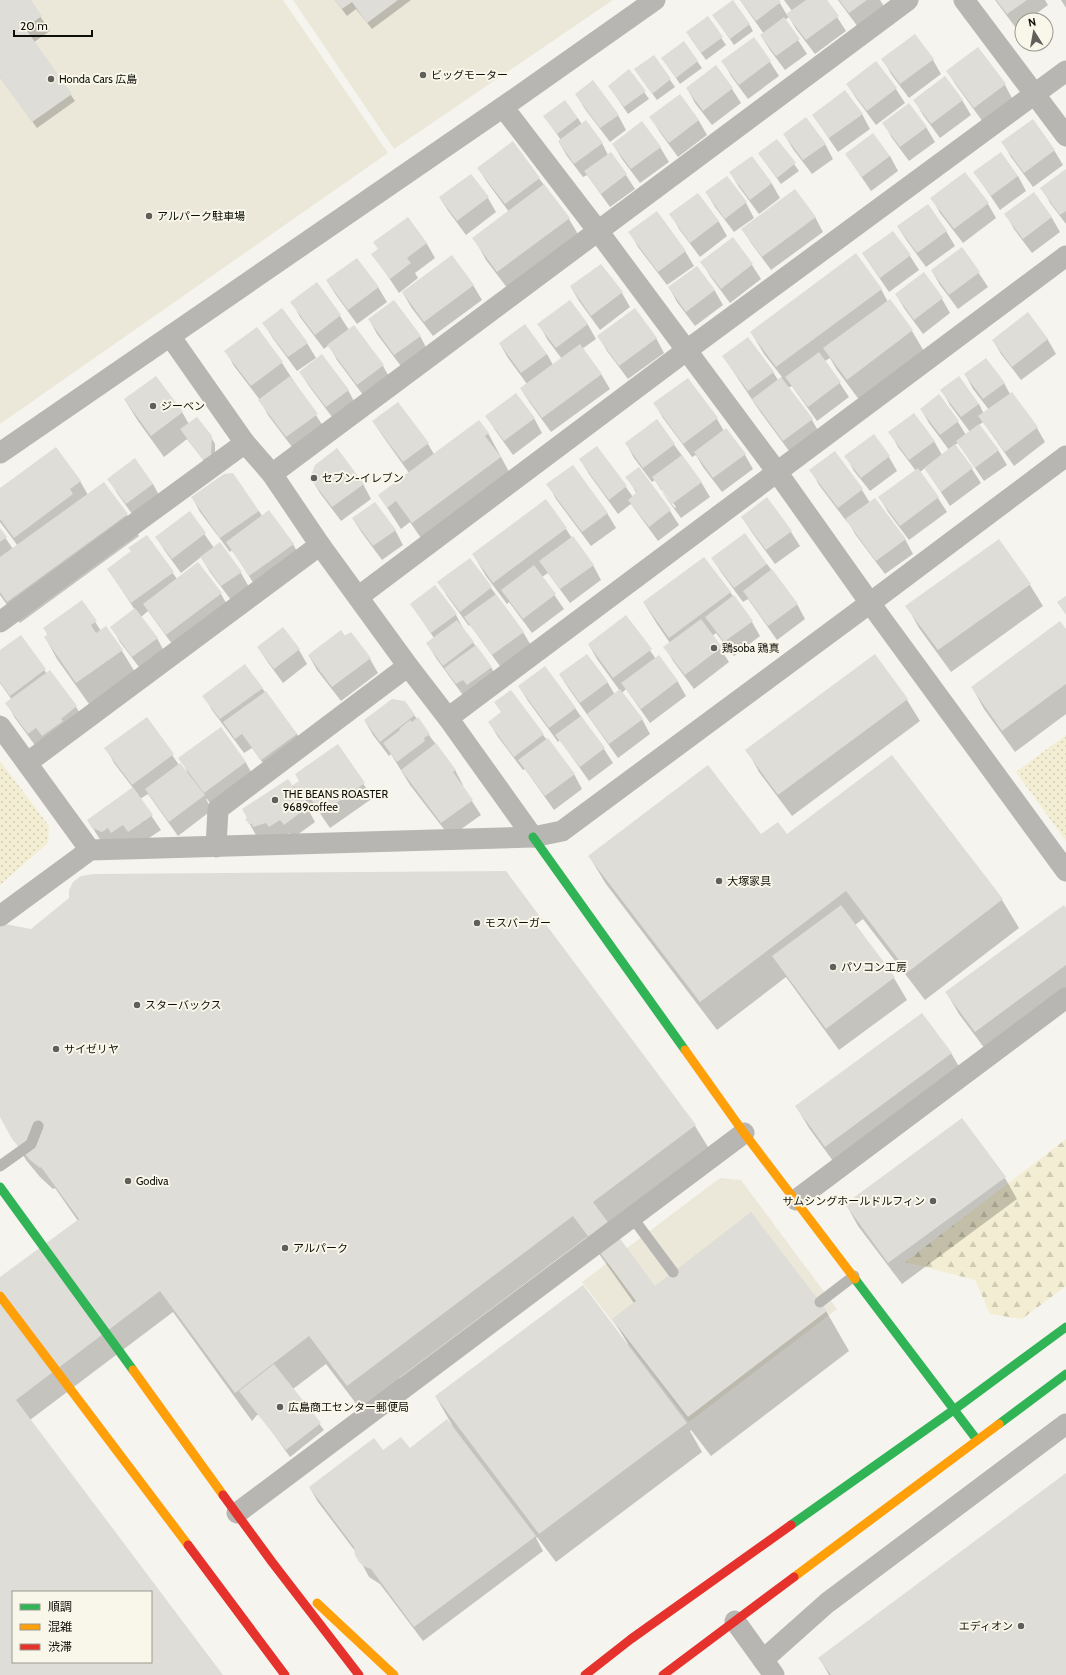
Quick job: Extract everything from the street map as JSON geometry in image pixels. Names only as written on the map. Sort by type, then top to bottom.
[{"type":"street","points":[[0,453],[503,107],[655,0]]},
{"type":"street","points":[[272,474],[908,0]]},
{"type":"street","points":[[964,0],[1066,136]]},
{"type":"street","points":[[358,597],[687,350],[1066,71]]},
{"type":"street","points":[[503,107],[598,230],[687,350],[1066,871]]},
{"type":"street","points":[[448,718],[1066,256]]},
{"type":"street","points":[[170,336],[245,443],[272,474],[320,545],[408,666],[448,718],[744,1133],[955,1409],[977,1440]]},
{"type":"street","points":[[0,622],[245,443]]},
{"type":"street","points":[[0,916],[90,850],[533,837],[562,831],[1066,456]]},
{"type":"street","points":[[27,763],[320,545]]},
{"type":"street","points":[[216,847],[218,809],[408,666]]},
{"type":"street","points":[[0,726],[90,850]]},
{"type":"street","points":[[796,1200],[1066,998]]},
{"type":"street","points":[[237,1513],[744,1133]]},
{"type":"street","points":[[0,1187],[272,1562],[359,1675]]},
{"type":"street","points":[[0,1296],[285,1675]]},
{"type":"street","points":[[584,1675],[631,1639],[955,1409],[1066,1326]]},
{"type":"street","points":[[663,1675],[1066,1374]]},
{"type":"street","points":[[734,1621],[769,1667],[827,1603],[1066,1424]]},
{"type":"street","points":[[272,1562],[394,1675]]},
{"type":"street","points":[[251,1631],[274,1675]]},
{"type":"street","points":[[573,1675],[631,1639]]},
{"type":"street","points":[[694,1663],[702,1645]]},
{"type":"lane","points":[[0,1166],[31,1144],[38,1126]]},
{"type":"lane","points":[[632,1217],[673,1272]]},
{"type":"lane","points":[[820,1302],[854,1276]]},
{"type":"shaded area","name":"アルパーク駐車場","points":[[0,0],[283,0],[388,153],[0,424]]},
{"type":"shaded area","name":"ビッグモーター","points":[[293,0],[613,0],[394,149]]},
{"type":"shaded area","points":[[720,1178],[741,1180],[837,1309],[689,1422],[582,1282]]},
{"type":"green space","points":[[1066,735],[1066,841],[1016,772]]},
{"type":"green space","points":[[0,761],[49,826],[48,843],[0,885]]},
{"type":"green space","points":[[1066,1139],[1066,1286],[1022,1319],[990,1314],[975,1280],[905,1262]]},
{"type":"building","points":[[0,0],[31,0],[42,16],[25,28],[72,94],[32,122],[0,77]]},
{"type":"building","points":[[335,0],[398,0],[367,23],[352,2],[342,9]]},
{"type":"building","points":[[733,0],[750,24],[730,39],[712,15]]},
{"type":"building","points":[[740,0],[779,0],[781,2],[756,21]]},
{"type":"building","points":[[806,0],[827,0],[839,16],[806,40],[786,14]]},
{"type":"building","points":[[839,0],[867,0],[849,13]]},
{"type":"building","points":[[996,0],[1027,0],[1007,14]]},
{"type":"building","points":[[708,16],[723,37],[701,53],[686,32]]},
{"type":"building","points":[[784,17],[800,39],[776,56],[760,35]]},
{"type":"building","points":[[915,34],[934,59],[900,84],[881,59]]},
{"type":"building","points":[[754,37],[771,61],[739,85],[721,61]]},
{"type":"building","points":[[684,41],[698,61],[676,78],[661,58]]},
{"type":"building","points":[[978,47],[1006,84],[974,108],[946,71]]},
{"type":"building","points":[[654,55],[671,79],[652,94],[634,69]]},
{"type":"building","points":[[876,61],[897,88],[867,111],[846,84]]},
{"type":"building","points":[[716,65],[733,88],[703,111],[686,88]]},
{"type":"building","points":[[629,69],[646,91],[624,107],[608,86]]},
{"type":"building","points":[[945,76],[963,100],[931,124],[913,100]]},
{"type":"building","points":[[593,80],[619,115],[600,128],[575,94]]},
{"type":"building","points":[[845,90],[863,114],[829,138],[812,115]]},
{"type":"building","points":[[680,94],[699,120],[669,143],[649,117]]},
{"type":"building","points":[[565,100],[578,118],[557,134],[543,116]]},
{"type":"building","points":[[909,103],[927,127],[900,147],[882,123]]},
{"type":"building","points":[[806,117],[826,144],[803,160],[783,134]]},
{"type":"building","points":[[1033,119],[1055,150],[1024,173],[1001,142]]},
{"type":"building","points":[[586,120],[603,143],[574,164],[558,141]]},
{"type":"building","points":[[642,121],[661,147],[631,169],[612,144]]},
{"type":"building","points":[[873,133],[890,156],[862,177],[845,154]]},
{"type":"building","points":[[777,139],[796,163],[777,178],[758,153]]},
{"type":"building","points":[[513,141],[540,178],[505,204],[477,168]]},
{"type":"building","points":[[611,152],[627,174],[601,194],[584,171]]},
{"type":"building","points":[[1001,152],[1018,176],[991,196],[973,172]]},
{"type":"building","points":[[752,156],[772,183],[750,200],[729,172]]},
{"type":"building","points":[[1066,169],[1066,211],[1060,215],[1040,188]]},
{"type":"building","points":[[965,172],[989,203],[954,229],[930,198]]},
{"type":"building","points":[[471,174],[489,197],[457,221],[439,197]]},
{"type":"building","points":[[727,176],[747,202],[725,219],[705,192]]},
{"type":"building","points":[[544,184],[570,218],[497,272],[472,238]]},
{"type":"building","points":[[795,189],[816,217],[762,257],[741,229]]},
{"type":"building","points":[[1034,192],[1052,217],[1023,239],[1004,214]]},
{"type":"building","points":[[698,193],[719,221],[690,243],[669,214]]},
{"type":"building","points":[[928,204],[947,231],[917,253],[897,226]]},
{"type":"building","points":[[657,211],[686,251],[658,272],[628,232]]},
{"type":"building","points":[[408,217],[427,243],[407,258],[411,263],[390,279],[371,254],[378,249],[373,242]]},
{"type":"building","points":[[893,231],[911,255],[880,278],[862,253]]},
{"type":"building","points":[[733,237],[753,264],[721,289],[700,262]]},
{"type":"building","points":[[962,247],[980,272],[949,295],[931,270]]},
{"type":"building","points":[[856,253],[882,289],[776,367],[750,332]]},
{"type":"building","points":[[452,255],[474,285],[424,322],[402,292]]},
{"type":"building","points":[[357,258],[379,287],[348,310],[326,280]]},
{"type":"building","points":[[601,264],[623,292],[591,316],[570,286]]},
{"type":"building","points":[[697,266],[715,290],[686,312],[668,287]]},
{"type":"building","points":[[924,272],[943,298],[914,320],[895,294]]},
{"type":"building","points":[[317,282],[341,315],[315,335],[290,302]]},
{"type":"building","points":[[890,299],[913,330],[847,380],[823,348]]},
{"type":"building","points":[[394,300],[421,336],[394,355],[368,319]]},
{"type":"building","points":[[570,300],[588,324],[556,348],[537,324]]},
{"type":"building","points":[[282,308],[308,343],[288,357],[262,323]]},
{"type":"building","points":[[635,308],[657,338],[619,366],[597,336]]},
{"type":"building","points":[[1028,312],[1048,339],[1012,367],[992,340]]},
{"type":"building","points":[[525,324],[547,354],[521,373],[499,343]]},
{"type":"building","points":[[354,325],[384,365],[357,385],[327,345]]},
{"type":"building","points":[[257,327],[283,362],[251,386],[224,351]]},
{"type":"building","points":[[748,337],[774,372],[748,391],[722,356]]},
{"type":"building","points":[[580,344],[602,374],[542,418],[520,388]]},
{"type":"building","points":[[819,352],[841,382],[808,407],[785,377]]},
{"type":"building","points":[[322,354],[349,390],[326,407],[299,372]]},
{"type":"building","points":[[986,358],[1005,383],[983,399],[964,374]]},
{"type":"building","points":[[156,376],[183,412],[151,436],[124,399]]},
{"type":"building","points":[[290,376],[318,414],[286,437],[258,400]]},
{"type":"building","points":[[959,376],[979,404],[961,417],[940,390]]},
{"type":"building","points":[[781,377],[813,419],[783,441],[752,399]]},
{"type":"building","points":[[688,378],[718,418],[683,444],[653,403]]},
{"type":"building","points":[[1012,392],[1038,427],[1005,452],[978,416]]},
{"type":"building","points":[[516,393],[535,418],[504,441],[485,416]]},
{"type":"building","points":[[939,394],[959,421],[940,435],[920,409]]},
{"type":"building","points":[[398,402],[429,443],[403,462],[372,421]]},
{"type":"building","points":[[914,413],[935,441],[909,460],[888,432]]},
{"type":"building","points":[[197,417],[212,436],[211,455],[203,460],[180,429]]},
{"type":"building","points":[[657,419],[675,444],[643,468],[625,443]]},
{"type":"building","points":[[479,420],[489,433],[485,436],[501,457],[412,523],[396,501],[387,508],[378,495]]},
{"type":"building","points":[[979,424],[999,450],[975,468],[956,441]]},
{"type":"building","points":[[726,428],[746,454],[713,478],[694,452]]},
{"type":"building","points":[[874,434],[890,456],[861,478],[844,456]]},
{"type":"building","points":[[955,444],[973,468],[941,492],[924,468]]},
{"type":"building","points":[[597,446],[627,486],[609,500],[579,459]]},
{"type":"building","points":[[56,447],[81,481],[70,489],[73,494],[14,538],[0,519],[0,488]]},
{"type":"building","points":[[337,448],[364,484],[332,507],[310,478],[315,465]]},
{"type":"building","points":[[835,451],[863,489],[838,508],[809,470]]},
{"type":"building","points":[[682,455],[702,482],[672,504],[652,477]]},
{"type":"building","points":[[135,458],[153,484],[126,504],[107,479]]},
{"type":"building","points":[[573,465],[608,513],[582,532],[546,484]]},
{"type":"building","points":[[639,467],[671,510],[649,527],[628,500],[637,492],[625,477]]},
{"type":"building","points":[[918,468],[939,497],[900,526],[878,497]]},
{"type":"building","points":[[233,473],[259,511],[220,538],[191,497],[224,474]]},
{"type":"building","points":[[104,482],[128,514],[7,602],[0,592],[0,557]]},
{"type":"building","points":[[767,497],[792,531],[766,550],[741,517]]},
{"type":"building","points":[[875,498],[906,539],[876,561],[845,519]]},
{"type":"building","points":[[546,499],[567,528],[493,583],[472,554]]},
{"type":"building","points":[[375,502],[396,530],[373,546],[352,518]]},
{"type":"building","points":[[269,510],[294,544],[249,576],[226,542]]},
{"type":"building","points":[[190,511],[206,533],[172,559],[155,537]]},
{"type":"building","points":[[0,528],[7,537],[0,542]]},
{"type":"building","points":[[745,533],[767,564],[734,588],[711,558]]},
{"type":"building","points":[[147,535],[174,572],[131,603],[107,569],[131,551],[128,548]]},
{"type":"building","points":[[573,536],[594,565],[560,589],[539,561]]},
{"type":"building","points":[[999,539],[1031,584],[938,650],[905,606]]},
{"type":"building","points":[[220,542],[242,572],[221,586],[200,557]]},
{"type":"building","points":[[704,557],[731,592],[669,638],[643,602]]},
{"type":"building","points":[[470,558],[492,587],[460,612],[437,582]]},
{"type":"building","points":[[198,562],[222,593],[166,635],[143,604]]},
{"type":"building","points":[[534,565],[556,594],[523,619],[501,590]]},
{"type":"building","points":[[772,569],[798,604],[768,626],[743,591]]},
{"type":"building","points":[[435,585],[457,614],[431,633],[410,604]]},
{"type":"building","points":[[496,594],[524,632],[492,655],[464,617]]},
{"type":"building","points":[[734,595],[753,621],[724,642],[705,617]]},
{"type":"building","points":[[1066,596],[1066,615],[1057,602]]},
{"type":"building","points":[[82,600],[97,621],[91,625],[96,633],[106,626],[123,650],[76,683],[44,637],[48,634],[43,628]]},
{"type":"building","points":[[135,608],[158,638],[132,657],[110,627]]},
{"type":"building","points":[[626,615],[652,649],[613,678],[588,644]]},
{"type":"building","points":[[701,619],[722,647],[685,675],[663,647]]},
{"type":"building","points":[[457,620],[474,642],[443,666],[426,643]]},
{"type":"building","points":[[1060,621],[1066,629],[1066,684],[1002,731],[971,687]]},
{"type":"building","points":[[283,627],[300,649],[274,669],[257,647]]},
{"type":"building","points":[[341,630],[345,636],[351,632],[371,658],[332,687],[308,655]]},
{"type":"building","points":[[21,635],[46,669],[10,696],[0,682],[0,650]]},
{"type":"building","points":[[476,645],[492,667],[467,685],[463,680],[456,684],[444,668]]},
{"type":"building","points":[[587,654],[608,682],[580,703],[559,674]]},
{"type":"building","points":[[875,654],[908,699],[778,795],[745,750]]},
{"type":"building","points":[[659,655],[678,681],[641,709],[621,683]]},
{"type":"building","points":[[245,664],[263,688],[220,719],[202,696]]},
{"type":"building","points":[[545,666],[576,708],[549,728],[518,686]]},
{"type":"building","points":[[50,670],[77,706],[61,719],[63,721],[42,736],[36,728],[28,734],[5,703]]},
{"type":"building","points":[[620,689],[643,719],[609,744],[587,714]]},
{"type":"building","points":[[511,690],[544,734],[514,757],[488,722],[501,712],[494,702]]},
{"type":"building","points":[[266,691],[297,734],[261,760],[242,734],[235,739],[223,722]]},
{"type":"building","points":[[392,699],[405,701],[415,715],[380,742],[364,720]]},
{"type":"building","points":[[581,716],[605,748],[580,767],[555,735]]},
{"type":"building","points":[[147,717],[174,754],[132,785],[104,748]]},
{"type":"building","points":[[418,717],[430,734],[424,738],[425,741],[397,762],[383,743],[410,720],[412,722]]},
{"type":"building","points":[[221,727],[246,762],[204,793],[178,758]]},
{"type":"building","points":[[548,738],[575,774],[545,796],[518,760]]},
{"type":"building","points":[[436,743],[456,770],[453,772],[473,800],[441,823],[401,770]]},
{"type":"building","points":[[338,744],[365,783],[321,814],[308,795],[303,798],[293,785],[299,781],[295,774]]},
{"type":"building","points":[[892,755],[1003,899],[908,972],[846,891],[700,1002],[588,856],[708,765],[761,834],[778,822],[787,834]]},
{"type":"building","points":[[180,763],[205,795],[169,822],[145,789]]},
{"type":"building","points":[[288,779],[308,807],[284,825],[280,820],[269,827],[266,823],[253,827],[252,824],[249,824],[245,819],[247,818],[242,809]]},
{"type":"building","points":[[133,787],[153,815],[128,832],[123,825],[111,833],[108,828],[102,832],[92,828],[87,820]]},
{"type":"building","name":"アルパーク","points":[[506,871],[696,1125],[593,1202],[655,1286],[751,1212],[827,1311],[688,1417],[612,1319],[636,1301],[573,1216],[347,1386],[309,1336],[235,1393],[160,1291],[16,1400],[223,1675],[0,1675],[0,1277],[79,1219],[41,1167],[40,1168],[30,1160],[12,1139],[0,1117],[0,923],[31,929],[69,898],[69,890],[73,882],[81,876],[94,874]]},
{"type":"building","points":[[841,905],[895,977],[826,1029],[772,956]]},
{"type":"building","points":[[1064,905],[1066,908],[1066,965],[975,1032],[945,992]]},
{"type":"building","points":[[922,1013],[952,1053],[825,1147],[795,1106]]},
{"type":"building","name":"サムシングホールドルフィン","points":[[962,1118],[1006,1177],[888,1263],[845,1204]]},
{"type":"building","points":[[583,1285],[687,1423],[539,1534],[435,1396]]},
{"type":"building","points":[[274,1364],[321,1423],[286,1450],[239,1391]]},
{"type":"building","points":[[447,1419],[536,1536],[414,1627],[371,1569],[365,1567],[359,1562],[355,1555],[354,1547],[309,1487],[374,1438],[383,1450],[401,1437],[410,1448]]},
{"type":"building","points":[[1066,1473],[1066,1675],[831,1675],[818,1658]]},
{"type":"traffic: fast","points":[[533,837],[685,1050]]},
{"type":"traffic: fast","points":[[0,1187],[133,1370]]},
{"type":"traffic: fast","points":[[855,1279],[977,1440]]},
{"type":"traffic: fast","points":[[791,1525],[955,1409],[1066,1327]]},
{"type":"traffic: fast","points":[[999,1424],[1066,1374]]},
{"type":"traffic: slow","points":[[685,1050],[744,1133],[855,1279]]},
{"type":"traffic: slow","points":[[0,1296],[188,1545]]},
{"type":"traffic: slow","points":[[133,1370],[223,1495]]},
{"type":"traffic: slow","points":[[794,1577],[999,1424]]},
{"type":"traffic: slow","points":[[317,1603],[394,1675]]},
{"type":"traffic: jam","points":[[223,1495],[272,1562],[359,1675]]},
{"type":"traffic: jam","points":[[585,1675],[631,1639],[791,1525]]},
{"type":"traffic: jam","points":[[188,1545],[285,1675]]},
{"type":"traffic: jam","points":[[663,1675],[794,1577]]},
{"type":"place","name":"ビッグモーター","points":[[423,75]]},
{"type":"place","name":"Honda Cars 広島","points":[[51,79]]},
{"type":"place","name":"アルパーク駐車場","points":[[149,216]]},
{"type":"place","name":"ジーベン","points":[[153,406]]},
{"type":"place","name":"セブン-イレブン","points":[[314,478]]},
{"type":"place","name":"鶏soba 鶏真","points":[[714,648]]},
{"type":"place","name":"THE BEANS ROASTER 9689coffee","points":[[275,800]]},
{"type":"place","name":"大塚家具","points":[[719,881]]},
{"type":"place","name":"モスバーガー","points":[[477,923]]},
{"type":"place","name":"パソコン工房","points":[[833,967]]},
{"type":"place","name":"スターバックス","points":[[137,1005]]},
{"type":"place","name":"サイゼリヤ","points":[[56,1049]]},
{"type":"place","name":"Godiva","points":[[128,1181]]},
{"type":"place","name":"サムシングホールドルフィン","points":[[933,1201]]},
{"type":"place","name":"アルパーク","points":[[285,1248]]},
{"type":"place","name":"広島商工センター郵便局","points":[[280,1407]]},
{"type":"place","name":"エディオン","points":[[1021,1626]]}]
